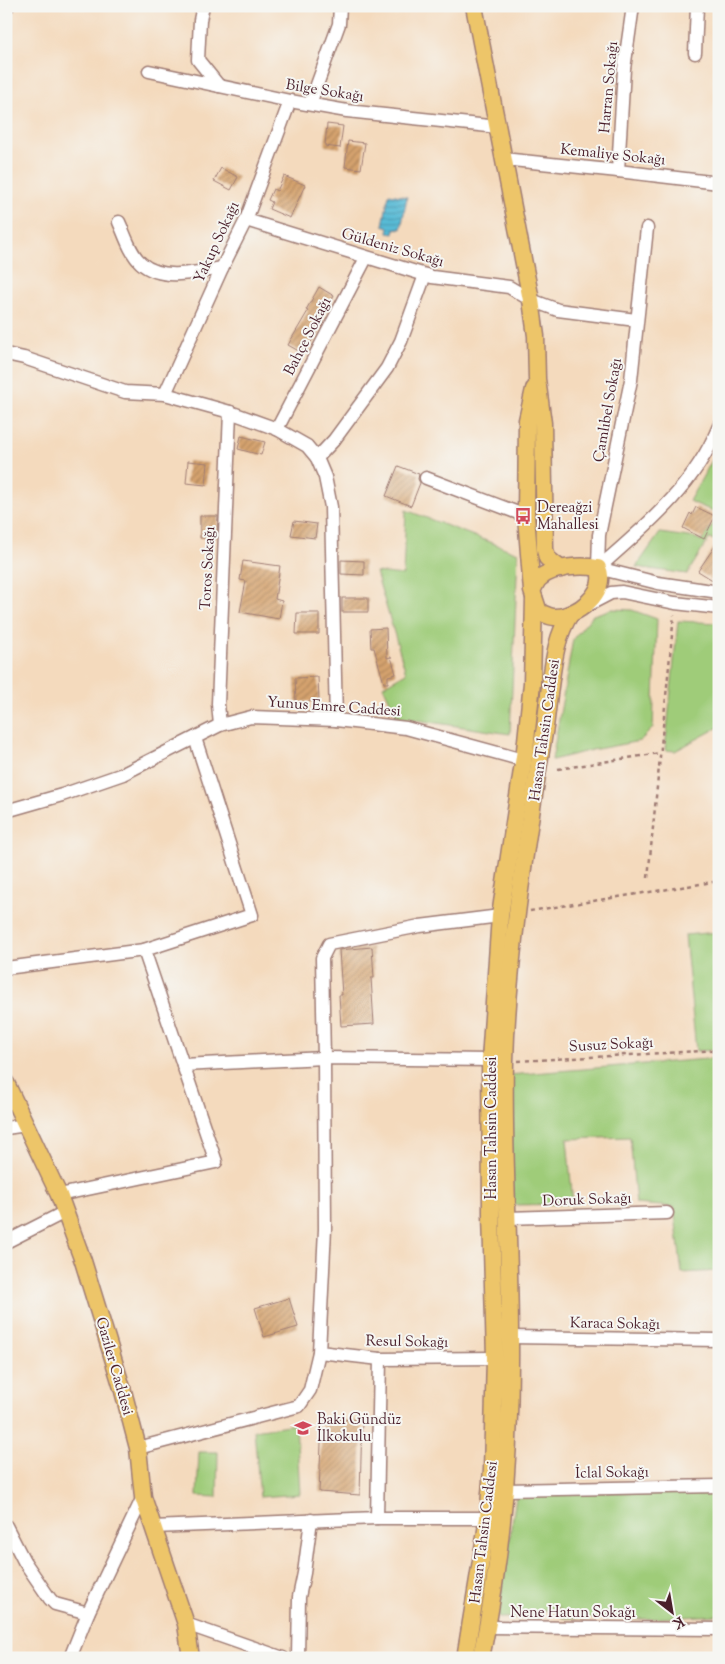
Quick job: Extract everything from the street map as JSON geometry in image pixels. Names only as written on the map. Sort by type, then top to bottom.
[{"type":"main road","points":[[474,6],[531,300],[536,336],[537,379],[543,423],[545,549],[547,558],[560,569]]},
{"type":"main road","name":"Hasan Tahsin Caddesi","points":[[465,1658],[488,1518],[492,1469],[495,1358],[491,1214],[498,1061],[508,915],[532,684],[533,595],[526,516],[528,420],[537,379]]},
{"type":"main road","points":[[585,565],[598,568],[601,574],[597,591],[577,611],[565,616],[553,617],[540,612],[533,595],[537,581],[542,576],[560,569],[585,565]]},
{"type":"main road","name":"Hasan Tahsin Caddesi","points":[[508,915],[544,733],[554,657],[563,627],[577,611]]},
{"type":"main road","name":"Hasan Tahsin Caddesi","points":[[481,1658],[487,1627],[505,1490],[510,1401],[507,1218],[498,1061]]},
{"type":"main road","name":"Gaziler Caddesi","points":[[6,1083],[59,1195],[86,1270],[123,1391],[138,1448],[143,1497],[186,1624],[191,1658]]},
{"type":"street","points":[[203,6],[200,20],[198,60],[220,86]]},
{"type":"street","points":[[310,104],[339,24],[340,6]]},
{"type":"street","name":"Harran Sokağı","points":[[618,171],[624,69],[633,6]]},
{"type":"street","points":[[694,53],[697,6]]},
{"type":"street","name":"Bilge Sokağı","points":[[149,71],[347,111],[498,127]]},
{"type":"street","name":"Yakup Sokağı","points":[[164,394],[246,220],[290,101]]},
{"type":"street","name":"Kemaliye Sokağı","points":[[503,160],[719,183]]},
{"type":"street","name":"Güldeniz Sokağı","points":[[246,220],[425,275],[509,287],[531,300],[558,310],[636,320]]},
{"type":"street","points":[[119,222],[129,245],[141,263],[156,271],[181,276],[222,268]]},
{"type":"street","name":"Çamlıbel Sokağı","points":[[598,568],[599,535],[632,380],[636,320],[647,228]]},
{"type":"street","name":"Bahçe Sokağı","points":[[277,429],[366,258]]},
{"type":"street","points":[[317,458],[334,440],[387,368],[401,341],[425,275]]},
{"type":"street","points":[[6,354],[24,358],[125,392],[164,394],[230,412],[277,429],[307,446],[317,458],[328,487],[332,521],[336,720]]},
{"type":"street","name":"Toros Sokağı","points":[[220,725],[218,704],[230,412]]},
{"type":"street","points":[[598,568],[651,522],[686,484],[710,449],[719,426]]},
{"type":"street","points":[[426,478],[526,516]]},
{"type":"street","points":[[598,568],[658,583],[719,592]]},
{"type":"street","points":[[577,611],[611,593],[622,592],[719,608]]},
{"type":"street","name":"Yunus Emre Caddesi","points":[[6,812],[122,774],[220,725],[251,717],[294,717],[406,728],[523,760]]},
{"type":"street","points":[[6,968],[144,950],[252,914],[195,738]]},
{"type":"street","points":[[138,1448],[299,1406],[310,1390],[319,1352],[325,1229],[322,958],[329,944],[420,926],[508,915]]},
{"type":"street","points":[[59,1195],[216,1162],[144,950]]},
{"type":"street","points":[[183,1065],[324,1058],[498,1061]]},
{"type":"street","points":[[6,1128],[26,1125]]},
{"type":"street","points":[[6,1242],[65,1212]]},
{"type":"street","name":"Doruk Sokağı","points":[[507,1218],[667,1213]]},
{"type":"street","name":"Karaca Sokağı","points":[[510,1337],[719,1340]]},
{"type":"street","name":"Resul Sokağı","points":[[319,1352],[380,1359],[495,1358]]},
{"type":"street","points":[[377,1518],[380,1359]]},
{"type":"street","name":"İclal Sokağı","points":[[505,1490],[719,1486]]},
{"type":"street","points":[[70,1658],[88,1613],[143,1497]]},
{"type":"street","points":[[153,1527],[377,1518],[488,1518]]},
{"type":"street","points":[[298,1658],[299,1596],[311,1520]]},
{"type":"street","points":[[6,1526],[24,1560],[50,1599],[55,1604],[88,1613]]},
{"type":"street","points":[[186,1624],[283,1658]]},
{"type":"street","name":"Nene Hatun Sokağı","points":[[487,1627],[719,1629]]},
{"type":"path","points":[[648,878],[675,602]]},
{"type":"path","points":[[558,769],[660,753]]},
{"type":"path","points":[[508,915],[719,881]]},
{"type":"path","name":"Susuz Sokağı","points":[[498,1061],[719,1050]]},
{"type":"green space","points":[[719,448],[719,514],[689,501]]},
{"type":"green space","points":[[406,510],[518,553],[510,734],[397,717],[383,686],[406,673],[376,572],[403,575]]},
{"type":"green space","points":[[719,515],[719,540],[709,539],[687,574],[636,567],[660,533],[696,538],[702,541]]},
{"type":"green space","points":[[612,609],[632,610],[657,619],[653,728],[640,741],[552,760],[573,639],[593,615]]},
{"type":"green space","points":[[678,621],[719,623],[719,727],[675,751],[665,750]]},
{"type":"green space","points":[[719,932],[719,1050],[696,1051],[685,935]]},
{"type":"green space","points":[[719,1058],[719,1271],[682,1273],[674,1207],[636,1204],[630,1137],[567,1139],[573,1204],[513,1205],[509,1075]]},
{"type":"green space","points":[[296,1424],[300,1494],[260,1497],[254,1430]]},
{"type":"green space","points":[[199,1452],[218,1452],[217,1497],[197,1496]]},
{"type":"green space","points":[[719,1491],[719,1615],[646,1619],[562,1618],[559,1607],[543,1611],[540,1617],[500,1618],[498,1615],[516,1497],[523,1493]]},
{"type":"water","points":[[389,194],[407,197],[401,229],[395,228],[394,234],[388,233],[389,227],[383,225]]},
{"type":"building","points":[[327,124],[343,126],[340,148],[325,146]]},
{"type":"building","points":[[348,141],[365,143],[361,169],[345,167]]},
{"type":"building","points":[[221,168],[238,177],[231,190],[214,181]]},
{"type":"building","points":[[284,176],[305,185],[290,218],[269,209],[272,202],[268,200],[273,189],[277,191]]},
{"type":"building","points":[[319,287],[334,296],[314,331],[317,332],[304,354],[288,345],[308,311],[306,310]]},
{"type":"building","points":[[241,436],[265,442],[261,455],[238,449]]},
{"type":"building","points":[[188,461],[208,463],[206,485],[186,483]]},
{"type":"building","points":[[398,466],[419,474],[418,479],[420,483],[411,506],[386,496]]},
{"type":"building","points":[[696,507],[715,516],[704,539],[683,528],[690,513],[692,515]]},
{"type":"building","points":[[200,516],[218,516],[217,538],[200,538]]},
{"type":"building","points":[[294,521],[317,524],[315,538],[291,535]]},
{"type":"building","points":[[719,540],[719,584],[698,571]]},
{"type":"building","points":[[341,560],[364,561],[364,575],[341,574]]},
{"type":"building","points":[[243,561],[280,566],[275,599],[282,601],[279,619],[240,612],[246,581],[240,580]]},
{"type":"building","points":[[342,598],[368,598],[368,612],[342,612]]},
{"type":"building","points":[[297,613],[319,613],[319,634],[296,634]]},
{"type":"building","points":[[386,628],[387,658],[391,657],[396,674],[388,676],[388,683],[384,683],[374,648],[371,648],[370,629]]},
{"type":"building","points":[[318,677],[319,701],[296,702],[295,678]]},
{"type":"building","points":[[372,947],[374,978],[371,978],[374,1024],[341,1026],[339,995],[342,995],[339,950]]},
{"type":"building","points":[[289,1298],[298,1327],[264,1337],[255,1308]]},
{"type":"building","points":[[322,1419],[362,1420],[360,1495],[319,1492]]},
{"type":"place","name":"Dereağzi Mahallesi","points":[[523,516]]},
{"type":"place","name":"Baki Gündüz İlkokulu","points":[[303,1428]]}]
